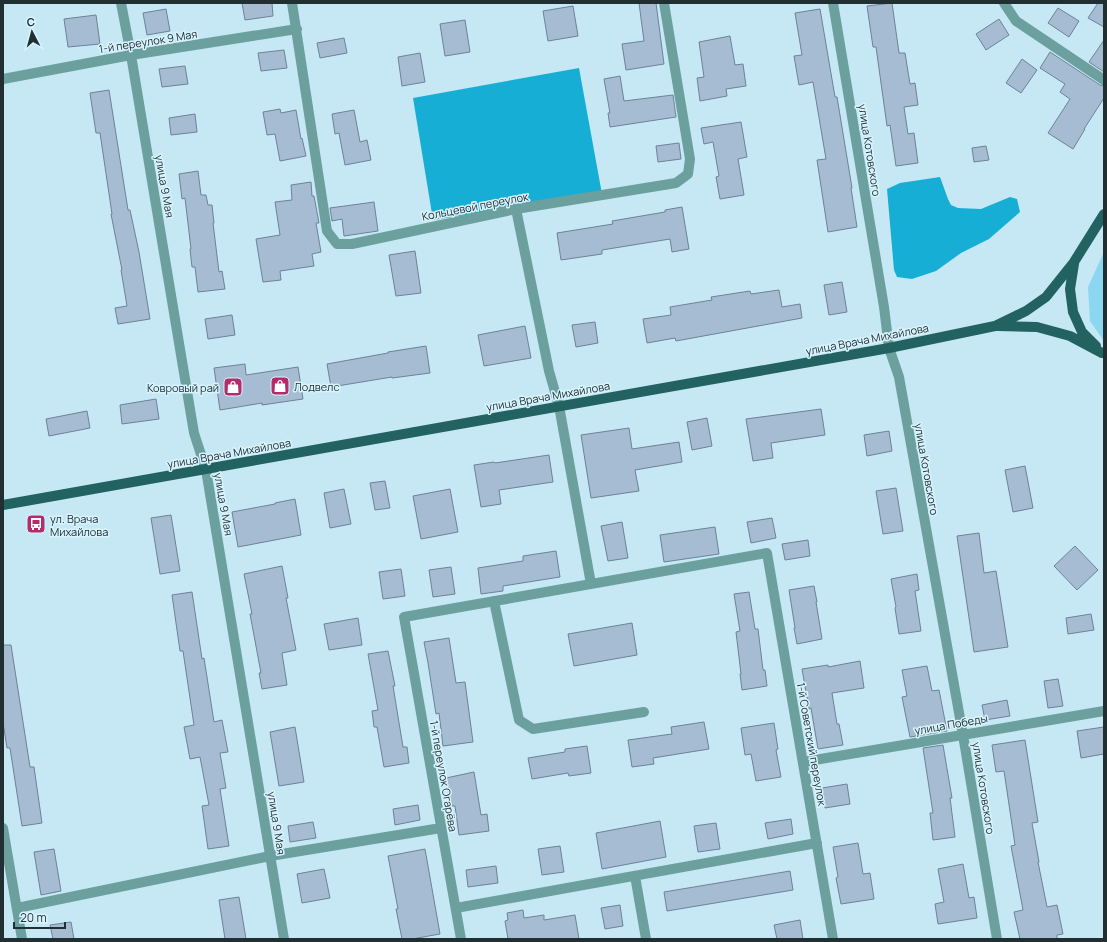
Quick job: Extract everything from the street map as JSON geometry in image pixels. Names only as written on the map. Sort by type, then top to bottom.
[{"type":"main road","name":"улица Врача Михайлова","points":[[3,505],[889,348],[995,326],[1026,312],[1046,297],[1074,262],[1104,214]]},
{"type":"main road","points":[[1074,262],[1070,289],[1073,312],[1082,332],[1103,354]]},
{"type":"main road","points":[[995,326],[1037,327],[1070,336],[1103,354]]},
{"type":"street","name":"улица 9 Мая","points":[[121,3],[194,433],[206,470],[284,939]]},
{"type":"street","name":"Кольцевой переулок","points":[[292,3],[327,231],[337,244],[352,244],[516,209],[676,183],[688,174],[690,159],[664,3]]},
{"type":"street","name":"улица Котовского","points":[[833,3],[884,307],[889,348],[899,377],[963,735],[997,939]]},
{"type":"street","points":[[1004,3],[1016,21],[1104,80]]},
{"type":"street","name":"1-й переулок 9 Мая","points":[[3,79],[130,55],[297,29]]},
{"type":"street","points":[[516,209],[549,371],[559,406],[591,584],[494,601],[519,720],[532,729],[644,712]]},
{"type":"street","name":"1-й Советский переулок","points":[[591,584],[767,553],[833,939]]},
{"type":"street","name":"1-й переулок Огарёва","points":[[462,939],[404,617],[494,601]]},
{"type":"street","name":"улица Победы","points":[[803,762],[1104,711]]},
{"type":"street","points":[[3,828],[22,939]]},
{"type":"street","points":[[17,908],[270,856],[441,828]]},
{"type":"street","points":[[456,908],[817,843]]},
{"type":"street","points":[[635,876],[646,939]]},
{"type":"shaded area","points":[[579,68],[602,194],[433,220],[413,98]]},
{"type":"shaded area","points":[[940,177],[951,205],[958,208],[981,209],[1010,197],[1017,199],[1020,212],[989,239],[961,253],[936,271],[912,279],[897,277],[894,270],[887,189],[900,183]]},
{"type":"shaded area","points":[[1104,252],[1104,341],[1090,321],[1088,287]]},
{"type":"building","points":[[242,3],[272,3],[273,16],[245,20]]},
{"type":"building","points":[[639,3],[656,3],[664,64],[626,70],[622,44],[644,41]]},
{"type":"building","points":[[892,3],[899,53],[905,53],[910,84],[915,83],[918,105],[904,107],[908,134],[914,133],[918,163],[896,166],[890,125],[887,126],[876,47],[873,47],[867,6]]},
{"type":"building","points":[[1098,3],[1104,3],[1104,27],[1088,18]]},
{"type":"building","points":[[573,6],[578,36],[548,41],[543,11]]},
{"type":"building","points":[[1058,8],[1079,21],[1069,37],[1048,23]]},
{"type":"building","points":[[166,9],[170,31],[147,35],[143,13]]},
{"type":"building","points":[[820,9],[835,97],[837,97],[857,227],[828,232],[817,160],[826,159],[813,82],[799,85],[794,56],[802,55],[795,13]]},
{"type":"building","points":[[96,15],[100,44],[68,47],[64,19]]},
{"type":"building","points":[[999,19],[1009,35],[986,50],[976,34]]},
{"type":"building","points":[[465,20],[470,52],[445,56],[440,24]]},
{"type":"building","points":[[730,36],[735,65],[743,64],[746,86],[726,89],[727,96],[700,101],[697,78],[704,77],[699,42]]},
{"type":"building","points":[[344,38],[347,53],[320,58],[317,43]]},
{"type":"building","points":[[1104,40],[1104,72],[1089,62]]},
{"type":"building","points":[[284,50],[287,68],[261,71],[258,53]]},
{"type":"building","points":[[1050,52],[1100,85],[1104,86],[1104,98],[1073,149],[1048,133],[1070,99],[1060,92],[1065,84],[1040,68]]},
{"type":"building","points":[[420,53],[425,82],[402,86],[398,57]]},
{"type":"building","points":[[1022,59],[1037,70],[1021,93],[1006,83]]},
{"type":"building","points":[[185,66],[188,84],[162,87],[159,69]]},
{"type":"building","points":[[620,76],[624,101],[673,95],[676,117],[610,127],[608,113],[610,113],[604,79]]},
{"type":"building","points":[[109,90],[128,210],[130,210],[139,252],[150,319],[118,324],[115,308],[127,306],[122,270],[111,214],[100,133],[96,133],[90,93]]},
{"type":"building","points":[[280,109],[281,113],[296,110],[301,139],[302,138],[306,156],[280,161],[275,134],[267,135],[263,112]]},
{"type":"building","points":[[354,110],[360,142],[367,140],[371,160],[345,165],[339,133],[335,134],[332,114]]},
{"type":"building","points":[[195,114],[197,132],[171,135],[169,118]]},
{"type":"building","points":[[741,122],[747,157],[738,159],[744,195],[720,199],[716,177],[719,176],[713,142],[704,144],[701,128]]},
{"type":"building","points":[[679,143],[681,159],[658,162],[656,146]]},
{"type":"building","points":[[986,146],[989,160],[974,162],[972,148]]},
{"type":"building","points":[[198,171],[201,195],[206,195],[208,205],[212,205],[219,272],[222,271],[225,289],[198,292],[195,267],[192,267],[185,198],[182,199],[179,174]]},
{"type":"building","points":[[311,182],[312,196],[314,196],[319,223],[316,223],[321,252],[312,254],[314,266],[280,271],[281,280],[263,282],[256,239],[280,235],[275,202],[292,200],[291,185]]},
{"type":"building","points":[[374,202],[378,231],[344,236],[342,219],[332,221],[330,208]]},
{"type":"building","points":[[682,207],[689,249],[672,252],[670,239],[602,250],[602,254],[561,260],[557,233],[613,224],[612,221],[665,212],[665,210]]},
{"type":"building","points":[[415,251],[421,293],[396,296],[389,255]]},
{"type":"building","points":[[842,282],[847,312],[829,315],[824,285]]},
{"type":"building","points":[[779,290],[782,307],[800,304],[802,318],[676,341],[675,338],[647,343],[643,319],[671,315],[670,307],[712,300],[711,297],[750,291],[751,294]]},
{"type":"building","points":[[232,315],[235,335],[208,339],[205,319]]},
{"type":"building","points":[[595,322],[598,343],[576,347],[572,325]]},
{"type":"building","points":[[525,326],[531,358],[484,366],[478,335]]},
{"type":"building","points":[[426,346],[430,373],[392,377],[331,387],[327,364]]},
{"type":"building","points":[[245,364],[246,375],[298,367],[303,399],[262,405],[262,403],[220,410],[214,368]]},
{"type":"building","points":[[156,399],[159,419],[122,424],[120,405]]},
{"type":"building","points":[[821,409],[825,435],[771,443],[773,458],[753,461],[746,419]]},
{"type":"building","points":[[87,411],[90,428],[49,436],[46,419]]},
{"type":"building","points":[[707,418],[712,446],[692,450],[687,422]]},
{"type":"building","points":[[629,428],[632,449],[679,442],[682,462],[635,470],[639,491],[591,498],[581,435]]},
{"type":"building","points":[[889,431],[892,451],[867,456],[864,435]]},
{"type":"building","points":[[549,455],[553,482],[499,490],[501,504],[481,507],[474,465]]},
{"type":"building","points":[[1025,466],[1033,508],[1013,512],[1005,470]]},
{"type":"building","points":[[385,481],[390,508],[375,510],[370,483]]},
{"type":"building","points":[[896,488],[903,531],[883,534],[876,491]]},
{"type":"building","points":[[344,489],[351,524],[330,528],[324,493]]},
{"type":"building","points":[[450,489],[458,532],[421,539],[413,496]]},
{"type":"building","points":[[295,499],[301,535],[238,547],[232,512]]},
{"type":"building","points":[[171,515],[180,571],[160,574],[151,518]]},
{"type":"building","points":[[772,518],[776,538],[751,543],[747,522]]},
{"type":"building","points":[[622,522],[628,558],[608,561],[601,526]]},
{"type":"building","points":[[715,527],[719,554],[664,562],[660,535]]},
{"type":"building","points":[[979,533],[984,573],[996,571],[1008,647],[974,652],[957,536]]},
{"type":"building","points":[[808,540],[810,556],[785,560],[782,544]]},
{"type":"building","points":[[1075,546],[1098,570],[1077,590],[1054,566]]},
{"type":"building","points":[[556,551],[560,577],[503,586],[503,591],[481,594],[478,568],[523,561],[523,556]]},
{"type":"building","points":[[282,566],[288,598],[286,598],[296,650],[282,653],[287,685],[262,689],[259,673],[261,673],[250,614],[252,614],[244,574]]},
{"type":"building","points":[[451,567],[455,594],[433,597],[429,570]]},
{"type":"building","points":[[401,569],[405,596],[383,599],[379,572]]},
{"type":"building","points":[[917,574],[919,590],[915,591],[921,631],[899,634],[891,579]]},
{"type":"building","points":[[814,586],[822,639],[797,644],[789,590]]},
{"type":"building","points":[[192,592],[202,659],[204,658],[214,722],[222,720],[228,752],[220,753],[226,788],[220,789],[229,846],[208,849],[202,806],[209,805],[200,757],[190,759],[184,727],[194,725],[183,651],[180,651],[172,595]]},
{"type":"building","points":[[749,592],[755,629],[758,629],[763,670],[765,670],[767,686],[742,690],[736,632],[740,631],[734,594]]},
{"type":"building","points":[[1091,614],[1094,630],[1068,634],[1066,618]]},
{"type":"building","points":[[358,618],[362,645],[329,650],[324,624]]},
{"type":"building","points":[[632,623],[637,655],[574,666],[568,634]]},
{"type":"building","points":[[449,638],[456,683],[465,682],[473,742],[443,746],[439,713],[436,714],[424,642]]},
{"type":"building","points":[[3,645],[11,645],[30,767],[34,767],[42,823],[22,826],[10,748],[7,748],[3,723]]},
{"type":"building","points":[[388,651],[395,686],[393,686],[403,747],[407,747],[409,763],[384,767],[377,727],[374,727],[372,711],[378,710],[368,654]]},
{"type":"building","points":[[860,661],[864,688],[832,693],[837,724],[839,724],[843,745],[818,749],[802,669],[828,665],[828,667]]},
{"type":"building","points":[[927,666],[932,691],[939,690],[947,731],[910,737],[902,697],[907,696],[902,670]]},
{"type":"building","points":[[1058,679],[1063,706],[1048,708],[1044,681]]},
{"type":"building","points":[[1007,700],[1010,716],[985,720],[982,705]]},
{"type":"building","points":[[704,722],[709,749],[653,758],[654,764],[632,767],[628,740],[672,734],[671,727]]},
{"type":"building","points":[[774,723],[778,749],[776,750],[781,777],[756,781],[751,754],[745,755],[741,728]]},
{"type":"building","points":[[295,727],[304,782],[279,786],[270,732]]},
{"type":"building","points":[[1104,727],[1104,754],[1081,758],[1077,731]]},
{"type":"building","points":[[1025,740],[1038,822],[1032,823],[1038,862],[1047,907],[1057,905],[1063,934],[1057,935],[1057,939],[1020,939],[1014,912],[1023,910],[1011,846],[1015,845],[1004,771],[996,772],[992,745]]},
{"type":"building","points":[[943,745],[952,798],[950,798],[955,837],[933,840],[930,813],[933,813],[923,748]]},
{"type":"building","points":[[587,746],[591,773],[569,776],[568,773],[532,779],[528,758],[565,752],[565,749]]},
{"type":"building","points":[[474,772],[481,815],[487,814],[489,831],[459,835],[455,806],[452,806],[446,778]]},
{"type":"building","points":[[847,784],[850,804],[825,808],[822,788]]},
{"type":"building","points":[[418,805],[420,820],[395,825],[393,809]]},
{"type":"building","points":[[791,819],[793,834],[768,839],[765,823]]},
{"type":"building","points":[[660,821],[666,857],[602,869],[596,833]]},
{"type":"building","points":[[313,822],[316,838],[290,842],[288,826]]},
{"type":"building","points":[[716,823],[720,849],[698,852],[694,826]]},
{"type":"building","points":[[858,843],[863,874],[870,873],[874,899],[841,904],[836,878],[838,877],[833,847]]},
{"type":"building","points":[[560,846],[564,872],[542,875],[538,849]]},
{"type":"building","points":[[54,849],[61,891],[41,895],[34,852]]},
{"type":"building","points":[[425,849],[440,934],[412,939],[402,939],[388,856]]},
{"type":"building","points":[[963,864],[969,898],[974,897],[977,918],[938,924],[935,904],[944,902],[938,869]]},
{"type":"building","points":[[496,866],[498,883],[468,887],[466,870]]},
{"type":"building","points":[[324,869],[330,898],[302,903],[297,874]]},
{"type":"building","points":[[790,871],[793,890],[667,911],[664,892]]},
{"type":"building","points":[[239,897],[246,939],[225,939],[219,900]]},
{"type":"building","points":[[620,905],[623,926],[605,929],[601,908]]},
{"type":"building","points":[[523,910],[524,918],[544,915],[544,920],[575,915],[579,939],[508,939],[505,921],[508,920],[507,913]]},
{"type":"building","points":[[800,920],[803,939],[777,939],[774,925]]},
{"type":"building","points":[[71,922],[74,939],[53,939],[50,925]]},
{"type":"place","name":"Лодвелс","points":[[280,386]]},
{"type":"place","name":"Ковровый рай","points":[[233,387]]},
{"type":"place","name":"ул. Врача Михайлова","points":[[36,524]]}]
